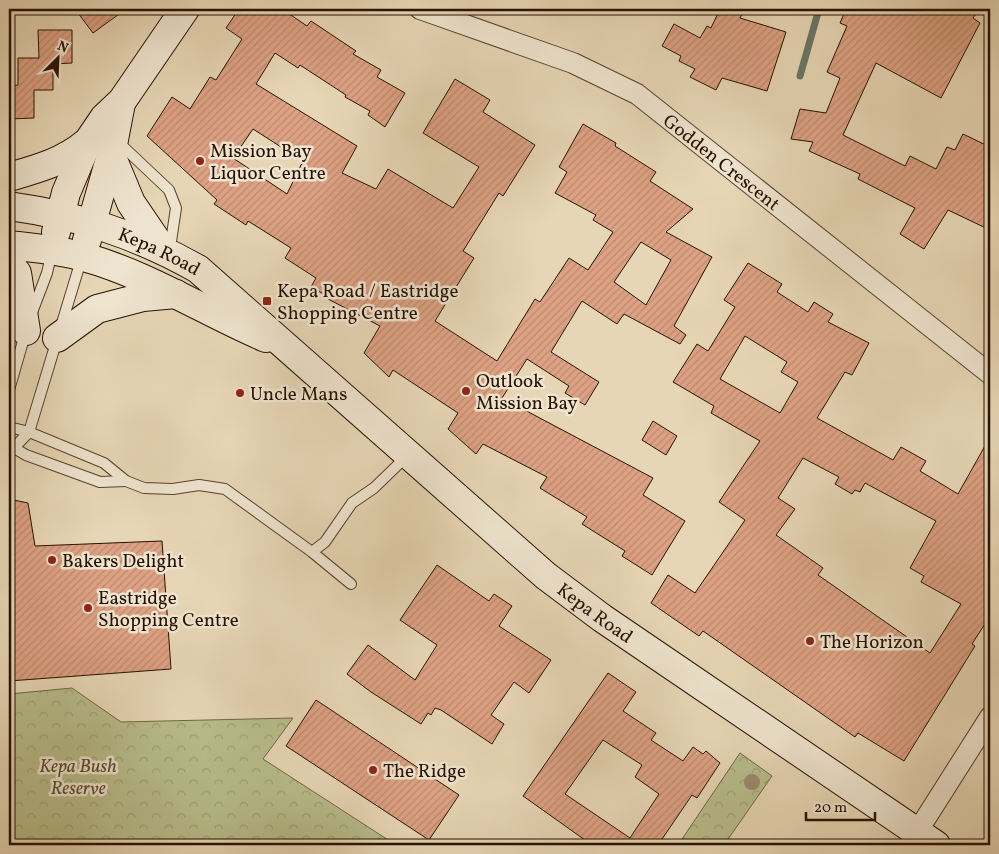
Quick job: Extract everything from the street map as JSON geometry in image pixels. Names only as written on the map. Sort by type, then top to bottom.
[{"type":"main road","points":[[52,250],[74,170],[87,143],[104,118],[122,101],[185,9]]},
{"type":"main road","points":[[82,256],[112,146],[122,101]]},
{"type":"main road","points":[[9,177],[58,162],[87,143]]},
{"type":"main road","points":[[112,146],[131,203],[166,251]]},
{"type":"main road","name":"Kepa Road","points":[[9,206],[61,215],[120,231],[166,251],[198,269],[216,283],[283,346],[546,576],[591,610],[926,838]]},
{"type":"main road","name":"Kepa Road","points":[[9,245],[52,250],[104,263],[178,294],[231,323],[283,346]]},
{"type":"main road","points":[[9,264],[17,273],[22,291],[26,331]]},
{"type":"main road","points":[[57,338],[97,309],[143,297],[178,294]]},
{"type":"street","name":"Godden Crescent","points":[[420,9],[573,63],[638,94],[990,374]]},
{"type":"street","points":[[926,838],[990,718]]},
{"type":"lane","points":[[112,146],[169,190],[172,195],[176,208],[166,251]]},
{"type":"lane","points":[[9,390],[26,331],[47,273],[52,250]]},
{"type":"lane","points":[[82,256],[29,432],[10,449],[100,482],[126,481]]},
{"type":"lane","points":[[9,427],[29,432],[104,462],[126,481],[144,488],[159,489],[199,485],[224,490],[235,495],[312,552],[351,584]]},
{"type":"lane","points":[[312,552],[325,542],[352,503],[374,488],[407,455]]},
{"type":"green space","name":"Kepa Bush Reserve","points":[[72,688],[121,722],[293,718],[263,759],[396,845],[9,845],[9,694]]},
{"type":"green space","points":[[740,753],[772,776],[724,845],[678,845]]},
{"type":"building","points":[[75,9],[126,9],[93,33]]},
{"type":"building","points":[[239,9],[282,9],[307,26],[311,21],[356,51],[353,54],[381,70],[377,77],[405,93],[385,127],[368,115],[370,111],[345,97],[346,95],[300,65],[298,68],[275,53],[256,84],[357,146],[342,173],[376,189],[388,169],[453,208],[479,167],[423,133],[455,79],[490,100],[483,112],[535,145],[503,196],[499,193],[463,251],[474,258],[435,321],[497,361],[535,299],[540,302],[569,258],[588,270],[613,232],[593,220],[596,215],[555,193],[567,172],[559,167],[583,124],[616,143],[615,146],[656,172],[650,181],[693,209],[666,232],[712,257],[674,326],[686,335],[680,344],[624,314],[617,324],[582,301],[551,352],[599,382],[585,405],[565,393],[569,386],[527,359],[502,398],[653,478],[643,495],[685,521],[652,575],[622,556],[625,551],[582,524],[587,517],[540,488],[547,477],[483,444],[476,454],[448,429],[458,413],[393,370],[389,377],[364,353],[380,326],[328,299],[329,297],[311,287],[316,278],[285,258],[291,248],[248,221],[246,225],[214,204],[217,200],[147,136],[172,97],[190,109],[210,77],[216,80],[242,39],[226,28]],"holes":[[[253,129],[303,161],[287,194],[233,158]],[[641,242],[671,260],[646,305],[614,282]]]},
{"type":"building","points":[[720,9],[745,9],[740,18],[786,32],[767,91],[722,78],[716,90],[690,77],[695,69],[679,61],[681,56],[662,46],[674,24],[700,38],[707,26],[711,28]]},
{"type":"building","points":[[846,9],[979,9],[973,18],[980,23],[941,98],[876,63],[843,135],[905,166],[910,156],[936,169],[947,147],[955,150],[963,134],[990,147],[990,230],[948,210],[924,249],[900,234],[915,208],[858,179],[860,174],[809,151],[813,142],[791,139],[800,109],[826,113],[840,78],[827,72],[847,26],[840,23]]},
{"type":"building","points":[[38,30],[72,30],[72,63],[53,64],[53,90],[34,90],[34,118],[9,119],[9,86],[18,85],[18,58],[39,58]]},
{"type":"building","points":[[748,263],[782,284],[777,292],[808,312],[814,302],[833,314],[828,322],[869,343],[852,375],[845,372],[817,418],[893,460],[901,447],[926,461],[920,471],[958,494],[990,437],[990,616],[972,644],[975,646],[904,761],[858,733],[855,737],[703,631],[699,636],[651,603],[668,575],[695,593],[745,520],[719,502],[760,441],[711,413],[714,406],[673,382],[697,344],[708,351],[735,307],[724,300]],"holes":[[[745,336],[787,362],[781,372],[798,382],[780,413],[720,379]],[[803,458],[839,477],[835,484],[852,494],[855,490],[860,492],[865,483],[936,521],[910,568],[924,576],[921,582],[961,604],[930,653],[818,575],[823,568],[776,535],[795,509],[778,498]]]},
{"type":"building","points":[[653,421],[677,436],[666,455],[642,440]]},
{"type":"building","name":"Eastridge Shopping Centre","points":[[9,499],[28,503],[35,546],[162,541],[171,669],[9,681]]},
{"type":"building","points":[[437,565],[489,601],[494,594],[512,606],[499,626],[551,660],[529,693],[514,682],[491,715],[504,724],[492,744],[441,710],[435,708],[431,715],[428,713],[421,724],[347,674],[368,645],[415,680],[437,645],[400,620]]},
{"type":"building","points":[[608,673],[636,692],[623,711],[656,733],[651,740],[683,761],[693,747],[703,754],[706,751],[720,763],[697,798],[692,795],[658,845],[592,845],[523,796]],"holes":[[[603,740],[642,765],[635,777],[659,794],[630,838],[565,794]]]},
{"type":"building","name":"The Ridge","points":[[316,700],[459,795],[429,840],[286,746]]},
{"type":"waterway","points":[[800,76],[819,9]]},
{"type":"place","name":"Mission Bay Liquor Centre","points":[[200,161]]},
{"type":"place","name":"Kepa Road / Eastridge Shopping Centre","points":[[267,301]]},
{"type":"place","name":"Outlook Mission Bay","points":[[466,391]]},
{"type":"place","name":"Uncle Mans","points":[[240,393]]},
{"type":"place","name":"Bakers Delight","points":[[52,560]]},
{"type":"place","name":"Eastridge Shopping Centre","points":[[88,608]]},
{"type":"place","name":"The Horizon","points":[[810,641]]},
{"type":"place","name":"The Ridge","points":[[373,770]]}]
